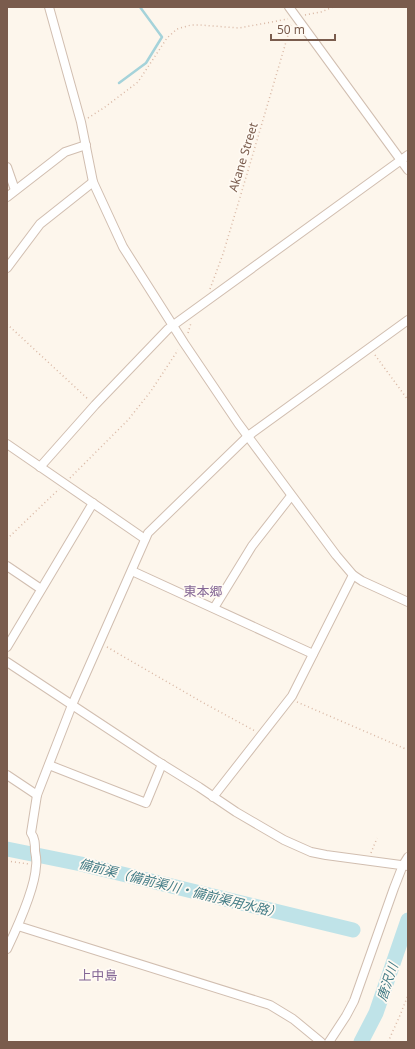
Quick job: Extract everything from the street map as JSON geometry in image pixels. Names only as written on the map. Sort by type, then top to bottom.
[{"type":"street","points":[[49,7],[81,122],[93,182],[123,247],[173,326],[248,436],[336,555],[353,575],[375,588],[408,602]]},
{"type":"street","points":[[289,7],[408,170]]},
{"type":"street","points":[[7,197],[65,152],[86,145]]},
{"type":"street","points":[[40,467],[95,405],[158,338],[236,279],[408,155]]},
{"type":"street","points":[[7,166],[15,190]]},
{"type":"street","points":[[7,268],[40,224],[93,182]]},
{"type":"street","points":[[7,949],[18,926],[33,883],[36,863],[34,837],[31,833],[37,795],[72,705],[148,533],[248,436],[408,320]]},
{"type":"street","points":[[7,444],[145,539]]},
{"type":"street","points":[[214,608],[252,546],[292,496]]},
{"type":"street","points":[[7,647],[93,503]]},
{"type":"street","points":[[7,566],[41,589]]},
{"type":"street","points":[[132,571],[313,654]]},
{"type":"street","points":[[213,797],[290,699],[353,575]]},
{"type":"street","points":[[7,662],[213,797],[284,840],[311,852],[326,856],[406,866]]},
{"type":"street","points":[[49,765],[146,803],[162,764]]},
{"type":"street","points":[[7,775],[37,795]]},
{"type":"street","points":[[329,1042],[354,1001],[406,866],[408,857]]},
{"type":"street","points":[[18,926],[270,1005],[293,1019],[322,1042]]},
{"type":"path","points":[[81,122],[106,107],[138,82],[167,38],[177,29],[191,25],[239,28],[321,12],[333,7]]},
{"type":"path","name":"Akane Street","points":[[208,294],[222,254],[291,25]]},
{"type":"path","points":[[186,338],[191,323]]},
{"type":"path","points":[[7,324],[95,405]]},
{"type":"path","points":[[68,480],[128,420],[151,391],[180,347]]},
{"type":"path","points":[[370,347],[408,400]]},
{"type":"path","points":[[7,539],[61,487]]},
{"type":"path","points":[[100,643],[200,701],[262,734]]},
{"type":"path","points":[[290,699],[408,750]]},
{"type":"path","points":[[368,861],[377,838]]},
{"type":"path","points":[[7,861],[36,863]]},
{"type":"path","points":[[388,1042],[402,1013],[408,995]]},
{"type":"waterway","points":[[119,83],[146,63],[162,37],[140,7]]},
{"type":"waterway","name":"備前渠（備前渠川・備前渠用水路）","points":[[7,849],[81,864],[353,930]]},
{"type":"waterway","name":"唐沢川","points":[[361,1042],[376,1013],[408,920]]},
{"type":"district","name":"東本郷","points":[[203,591]]},
{"type":"district","name":"上中島","points":[[98,975]]}]
